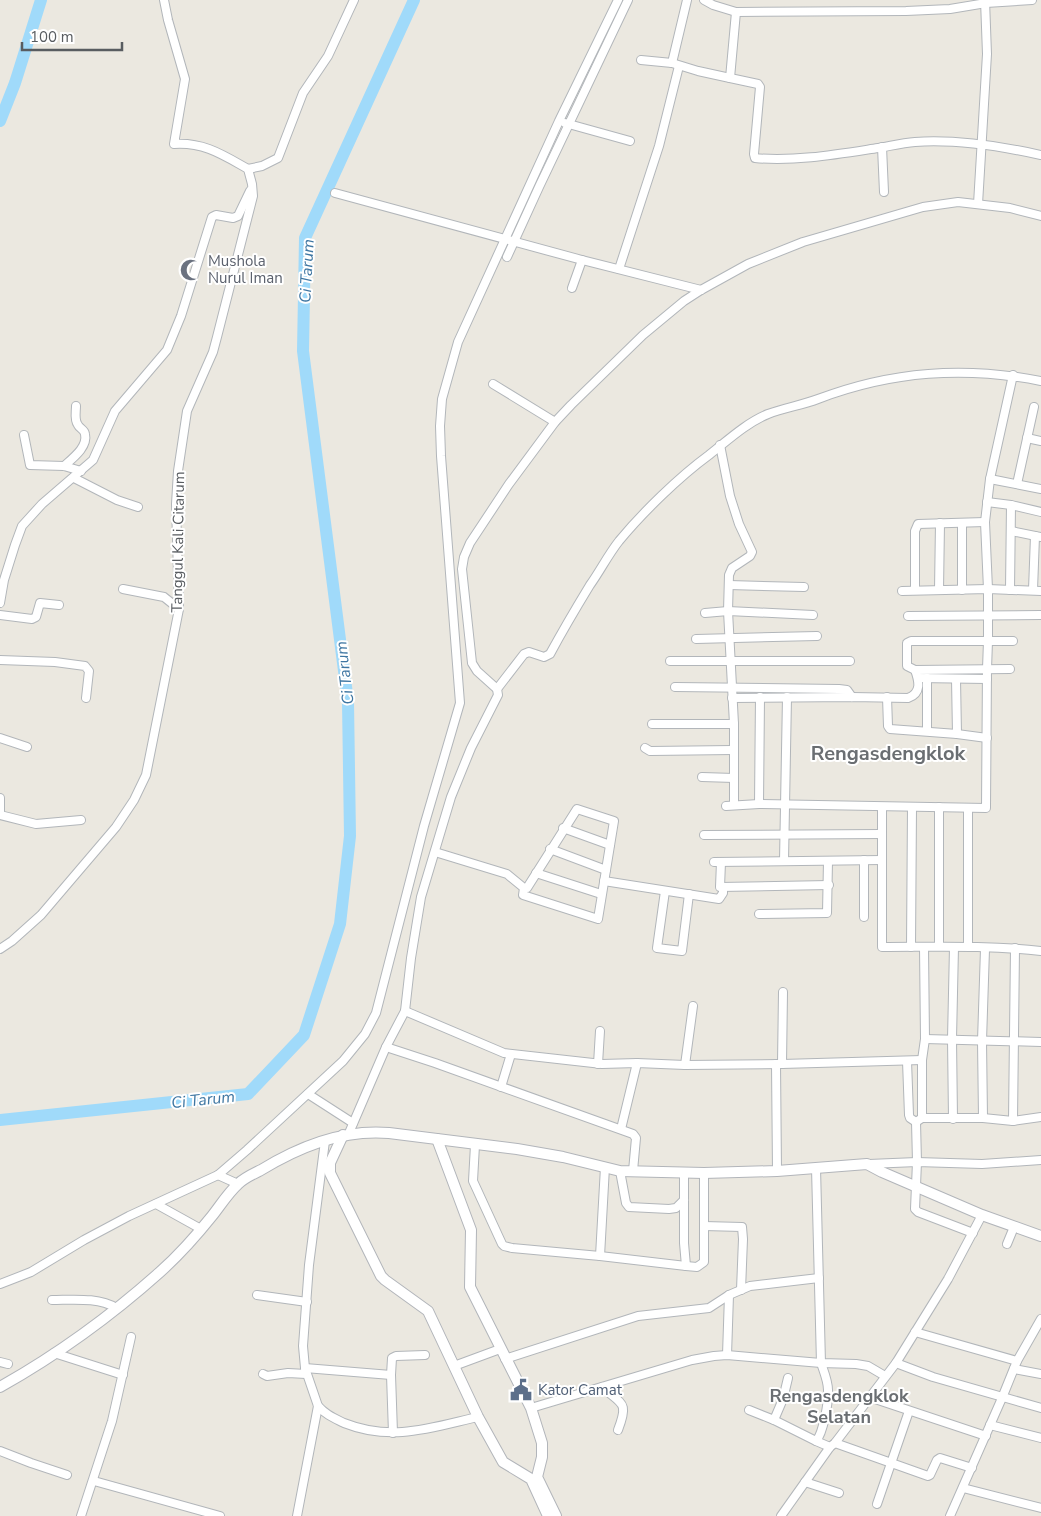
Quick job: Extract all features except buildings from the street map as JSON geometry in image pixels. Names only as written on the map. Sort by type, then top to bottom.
[{"type":"street","points":[[164,0],[185,78],[174,144],[198,145],[212,149],[248,169],[262,166],[278,158],[303,93],[328,56],[354,0]]},
{"type":"street","points":[[0,1284],[31,1272],[91,1236],[218,1175],[350,1054],[366,1034],[376,1013],[424,826],[460,708],[461,699],[441,465],[440,426],[442,399],[458,342],[504,238],[618,0]]},
{"type":"street","points":[[507,257],[628,0]]},
{"type":"street","points":[[619,269],[659,146],[687,0]]},
{"type":"street","points":[[704,0],[713,5],[736,12],[906,11],[950,9],[985,1],[1032,0]]},
{"type":"street","points":[[978,204],[987,54],[985,1]]},
{"type":"street","points":[[730,78],[736,12]]},
{"type":"street","points":[[641,60],[675,65],[760,86],[755,158],[785,158],[847,153],[905,143],[935,141],[981,145],[1041,155]]},
{"type":"street","points":[[559,121],[630,141]]},
{"type":"street","points":[[882,147],[884,192]]},
{"type":"street","name":"Tanggul Kali Citarum","points":[[0,949],[12,941],[41,915],[116,827],[141,787],[146,775],[179,609],[176,504],[184,421],[213,352],[217,337],[252,196],[252,184],[248,169]]},
{"type":"street","points":[[0,603],[2,580],[22,526],[42,504],[74,478],[95,456],[120,405],[167,350],[181,316],[212,217],[216,214],[233,218],[238,216],[252,184]]},
{"type":"street","points":[[335,193],[701,290]]},
{"type":"street","points":[[497,688],[477,671],[472,663],[462,575],[464,557],[470,542],[509,484],[555,422],[571,404],[643,336],[684,301],[701,290],[748,264],[803,242],[923,207],[958,202],[1010,208],[1041,216]]},
{"type":"street","points":[[572,288],[582,260]]},
{"type":"street","points":[[556,1516],[534,1478],[503,1462],[478,1417],[428,1312],[381,1276],[331,1178],[329,1169],[330,1163],[348,1131],[386,1047],[405,1011],[420,904],[456,782],[470,748],[495,702],[497,688],[524,654],[529,652],[544,657],[550,654],[569,620],[618,543],[633,526],[682,478],[720,446],[767,415],[805,404],[860,384],[902,376],[952,373],[1013,375],[1041,381]]},
{"type":"street","points":[[720,446],[730,496],[739,524],[752,552],[750,556],[732,568],[729,575],[729,661],[734,724],[734,778],[730,805],[986,808],[988,589],[985,522],[990,479],[1013,375]]},
{"type":"street","points":[[493,384],[555,422]]},
{"type":"street","points":[[64,466],[77,455],[85,441],[83,429],[77,424],[75,419],[76,406]]},
{"type":"street","points":[[1017,484],[1034,407]]},
{"type":"street","points":[[24,435],[30,465],[64,466],[80,471]]},
{"type":"street","points":[[1027,438],[1041,441]]},
{"type":"street","points":[[74,478],[117,500],[138,507]]},
{"type":"street","points":[[990,479],[1041,489]]},
{"type":"street","points":[[987,502],[1041,512]]},
{"type":"street","points":[[1010,590],[1011,505]]},
{"type":"street","points":[[914,590],[916,527],[918,524],[985,522]]},
{"type":"street","points":[[938,590],[940,523]]},
{"type":"street","points":[[962,523],[962,590]]},
{"type":"street","points":[[902,591],[1037,590],[1038,536],[1011,531]]},
{"type":"street","points":[[729,585],[804,587]]},
{"type":"street","points":[[123,589],[164,597],[179,609]]},
{"type":"street","points":[[0,615],[32,619],[36,617],[40,602],[59,605]]},
{"type":"street","points":[[705,614],[728,611],[814,615]]},
{"type":"street","points":[[908,616],[1041,615]]},
{"type":"street","points":[[696,639],[817,636]]},
{"type":"street","points":[[927,731],[922,678],[915,670],[907,666],[907,642],[1012,642]]},
{"type":"street","points":[[0,660],[55,662],[85,666],[89,670],[86,698]]},
{"type":"street","points":[[670,660],[850,661]]},
{"type":"street","points":[[915,670],[1010,669]]},
{"type":"street","points":[[922,678],[987,679]]},
{"type":"street","points":[[732,698],[908,698],[914,696],[918,691],[922,678]]},
{"type":"street","points":[[956,679],[956,734]]},
{"type":"street","points":[[675,687],[839,689],[847,690],[852,697]]},
{"type":"street","points":[[759,804],[760,697]]},
{"type":"street","points":[[784,861],[787,697]]},
{"type":"street","points":[[887,697],[888,726],[890,729],[987,738]]},
{"type":"street","points":[[652,724],[734,724]]},
{"type":"street","points":[[0,738],[28,747]]},
{"type":"street","points":[[645,748],[650,751],[733,750]]},
{"type":"street","points":[[702,777],[734,778]]},
{"type":"street","points":[[0,798],[0,814],[36,824],[81,820]]},
{"type":"street","points":[[882,807],[882,947],[939,945],[1041,951]]},
{"type":"street","points":[[911,947],[912,807]]},
{"type":"street","points":[[939,807],[939,945]]},
{"type":"street","points":[[576,809],[614,821],[598,920],[523,895],[524,888],[527,888],[576,809]]},
{"type":"street","points":[[968,809],[968,946]]},
{"type":"street","points":[[563,828],[610,844]]},
{"type":"street","points":[[704,835],[882,834]]},
{"type":"street","points":[[550,849],[606,870]]},
{"type":"street","points":[[435,852],[507,874],[524,888]]},
{"type":"street","points":[[864,860],[864,917]]},
{"type":"street","points":[[829,885],[720,887],[717,862],[882,860]]},
{"type":"street","points":[[759,914],[827,913],[828,861]]},
{"type":"street","points":[[536,873],[602,894]]},
{"type":"street","points":[[604,882],[719,899],[723,893],[723,887]]},
{"type":"street","points":[[665,891],[657,948],[682,950],[689,894]]},
{"type":"street","points":[[924,947],[925,1040],[922,1060],[914,1209],[973,1233]]},
{"type":"street","points":[[953,1119],[954,947]]},
{"type":"street","points":[[1013,1121],[1015,948]]},
{"type":"street","points":[[983,1118],[982,1041],[985,949]]},
{"type":"street","points":[[777,1171],[779,1064],[784,992]]},
{"type":"street","points":[[685,1064],[693,1006]]},
{"type":"street","points":[[405,1011],[496,1050],[511,1054],[598,1064],[779,1064],[922,1060]]},
{"type":"street","points":[[598,1064],[600,1031]]},
{"type":"street","points":[[925,1040],[1014,1040],[1041,1042]]},
{"type":"street","points":[[386,1047],[620,1129],[635,1136],[633,1171]]},
{"type":"street","points":[[501,1087],[511,1054]]},
{"type":"street","points":[[907,1061],[910,1118],[919,1120],[983,1118],[1013,1121],[1041,1116]]},
{"type":"street","points":[[620,1129],[636,1063]]},
{"type":"street","points":[[308,1094],[348,1131]]},
{"type":"street","points":[[0,1387],[54,1353],[116,1308],[159,1273],[187,1247],[238,1184],[280,1159],[348,1131],[373,1132],[517,1149],[620,1171],[704,1173],[777,1171],[917,1162],[982,1164],[1041,1160]]},
{"type":"street","points":[[437,1139],[472,1230],[470,1287],[531,1408],[542,1443],[542,1457],[534,1478],[548,1516]]},
{"type":"street","points":[[297,1516],[318,1406],[306,1371],[303,1346],[309,1265],[325,1141]]},
{"type":"street","points":[[476,1145],[473,1180],[504,1246],[697,1267],[704,1262],[704,1173]]},
{"type":"street","points":[[867,1164],[982,1215],[1041,1236]]},
{"type":"street","points":[[600,1256],[605,1167]]},
{"type":"street","points":[[816,1168],[821,1363],[827,1383],[828,1396],[820,1433],[816,1441]]},
{"type":"street","points":[[620,1171],[626,1203],[629,1207],[669,1210],[676,1208],[684,1200]]},
{"type":"street","points":[[684,1173],[686,1266]]},
{"type":"street","points":[[218,1175],[238,1184]]},
{"type":"street","points":[[156,1204],[202,1229]]},
{"type":"street","points":[[781,1516],[896,1363],[948,1279],[982,1215]]},
{"type":"street","points":[[704,1226],[742,1227],[744,1239],[741,1290]]},
{"type":"street","points":[[1006,1244],[1014,1227]]},
{"type":"street","points":[[505,1359],[638,1316],[709,1308],[729,1295],[750,1286],[819,1278]]},
{"type":"street","points":[[257,1295],[306,1302]]},
{"type":"street","points":[[727,1355],[729,1295]]},
{"type":"street","points":[[52,1300],[104,1303],[116,1308]]},
{"type":"street","points":[[950,1516],[1015,1365],[1040,1324]]},
{"type":"street","points":[[914,1332],[1041,1374]]},
{"type":"street","points":[[81,1516],[87,1495],[94,1481],[112,1421],[131,1337]]},
{"type":"street","points":[[454,1366],[500,1348]]},
{"type":"street","points":[[54,1353],[123,1375]]},
{"type":"street","points":[[393,1433],[392,1358],[394,1356],[425,1355]]},
{"type":"street","points":[[531,1408],[692,1360],[727,1355],[862,1365],[885,1376]]},
{"type":"street","points":[[896,1363],[933,1377],[1041,1408]]},
{"type":"street","points":[[262,1374],[267,1376],[306,1371],[391,1375]]},
{"type":"street","points":[[774,1420],[783,1399],[788,1378]]},
{"type":"street","points":[[602,1387],[622,1403],[624,1408],[618,1430]]},
{"type":"street","points":[[869,1397],[986,1436]]},
{"type":"street","points":[[318,1406],[331,1416],[357,1428],[380,1433],[422,1430],[478,1417]]},
{"type":"street","points":[[748,1410],[774,1420],[816,1441],[928,1476],[940,1458],[972,1468]]},
{"type":"street","points":[[877,1504],[908,1411]]},
{"type":"street","points":[[990,1426],[1041,1438]]},
{"type":"street","points":[[0,1451],[31,1464],[67,1475]]},
{"type":"street","points":[[94,1481],[220,1516]]},
{"type":"street","points":[[805,1482],[839,1494]]},
{"type":"street","points":[[963,1488],[1041,1508]]},
{"type":"waterway","name":"Ci Tarum","points":[[0,121],[15,83],[41,0]]},
{"type":"waterway","name":"Ci Tarum","points":[[0,1120],[248,1094],[304,1035],[340,924],[350,836],[348,702],[303,351],[305,238],[414,0]]},
{"type":"place","name":"Mushola Nurul Iman","points":[[191,270]]},
{"type":"place","name":"Kator Camat","points":[[521,1390]]},
{"type":"district","name":"Rengasdengklok","points":[[888,753]]},
{"type":"district","name":"Rengasdengklok Selatan","points":[[839,1406]]}]
